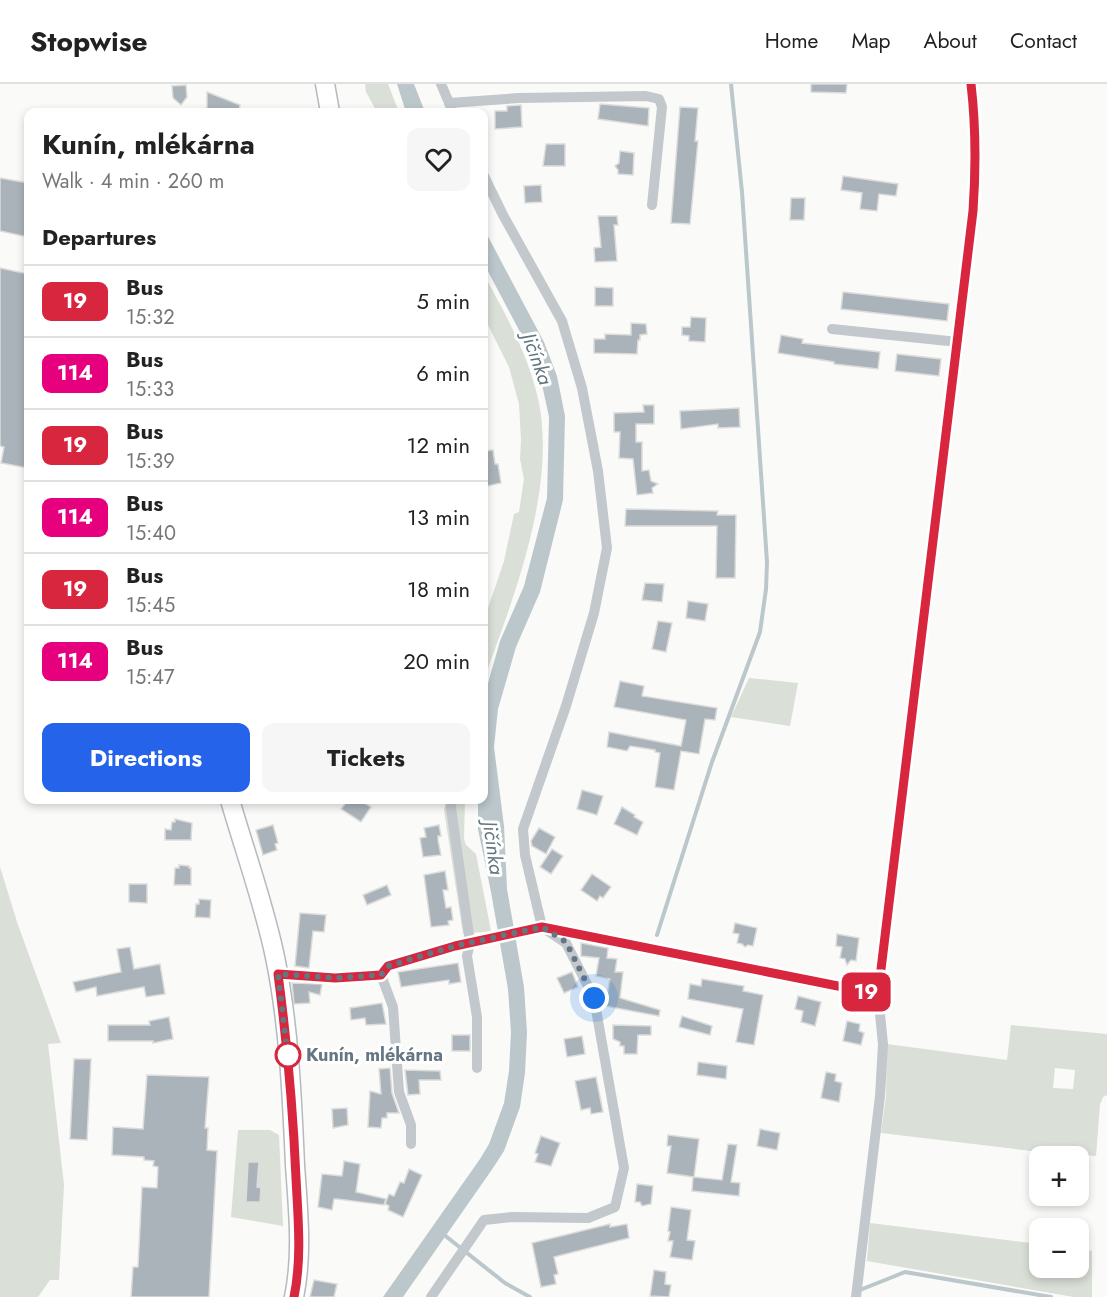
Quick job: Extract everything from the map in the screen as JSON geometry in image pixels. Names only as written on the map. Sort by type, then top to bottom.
[{"type":"main road","points":[[325,84],[329,108]]},
{"type":"main road","points":[[231,804],[270,938],[278,974],[288,1059],[295,1161],[299,1242],[294,1297]]},
{"type":"street","points":[[441,84],[451,108],[519,98],[646,96],[659,99],[662,107],[652,205]]},
{"type":"street","points":[[856,1297],[880,1096],[883,1044],[878,994],[976,168],[975,113],[971,84]]},
{"type":"street","points":[[431,1297],[483,1220],[512,1217],[588,1218],[615,1207],[624,1168],[594,998],[566,942],[542,927],[525,855],[523,830],[566,706],[594,613],[607,548],[598,471],[584,399],[562,321],[488,184]]},
{"type":"street","points":[[832,329],[957,342]]},
{"type":"street","points":[[452,804],[475,941],[467,956],[477,1017],[477,1068]]},
{"type":"street","points":[[278,974],[335,978],[381,975],[388,966],[475,941],[542,927],[878,994]]},
{"type":"street","points":[[381,975],[393,1007],[399,1092],[411,1125],[411,1144]]},
{"type":"shaded area","points":[[365,84],[388,84],[397,108],[375,108],[366,92]]},
{"type":"shaded area","points":[[488,282],[523,352],[539,403],[543,437],[542,472],[529,544],[488,668],[488,608],[504,561],[514,514],[519,512],[524,479],[520,459],[519,404],[509,367],[488,325]]},
{"type":"shaded area","points":[[749,678],[798,683],[790,726],[731,717]]},
{"type":"shaded area","points":[[445,804],[465,804],[464,839],[466,845],[476,854],[491,931],[463,934],[444,810]]},
{"type":"shaded area","points":[[0,867],[18,925],[61,1043],[48,1044],[64,1185],[59,1280],[50,1280],[38,1297],[0,1297]]},
{"type":"shaded area","points":[[1011,1025],[1107,1034],[1107,1095],[1103,1097],[1100,1104],[1096,1156],[1089,1156],[1089,1146],[1029,1146],[1029,1151],[881,1133],[886,1096],[887,1044],[1007,1060]],"holes":[[[1055,1068],[1075,1070],[1073,1089],[1053,1088]]]},
{"type":"shaded area","points":[[238,1130],[270,1130],[279,1135],[283,1226],[231,1217]]},
{"type":"shaded area","points":[[870,1223],[1029,1243],[1029,1278],[1089,1278],[1089,1251],[1092,1251],[1092,1297],[1074,1297],[867,1261]]},
{"type":"water","points":[[397,84],[414,84],[423,108],[405,108]]},
{"type":"water","name":"Jičínka","points":[[488,236],[544,342],[557,376],[565,416],[563,500],[540,592],[516,647],[498,709],[494,747],[504,826],[507,889],[524,987],[527,1032],[525,1073],[520,1107],[504,1151],[403,1297],[383,1297],[489,1144],[504,1103],[509,1071],[511,1032],[508,989],[478,829],[478,804],[488,804],[488,683],[500,641],[524,586],[547,498],[549,417],[541,380],[529,349],[488,271]]},
{"type":"building","points":[[811,84],[847,84],[846,93],[811,92]]},
{"type":"building","points":[[186,85],[187,97],[181,105],[173,98],[172,86]]},
{"type":"building","points":[[207,92],[240,105],[240,108],[207,108]]},
{"type":"building","points":[[600,104],[649,108],[648,126],[598,119]]},
{"type":"building","points":[[521,105],[522,127],[495,129],[495,111],[507,111],[507,106]]},
{"type":"building","points":[[680,107],[698,108],[695,141],[698,141],[690,224],[671,223]]},
{"type":"building","points":[[546,144],[565,144],[565,166],[543,166]]},
{"type":"building","points":[[620,151],[634,153],[633,175],[618,174],[615,166],[619,163]]},
{"type":"building","points":[[843,176],[898,184],[896,196],[879,194],[877,211],[860,209],[862,193],[841,190]]},
{"type":"building","points":[[0,178],[24,182],[24,236],[0,231]]},
{"type":"building","points":[[541,185],[542,202],[525,203],[524,186]]},
{"type":"building","points":[[791,198],[805,198],[804,220],[790,220]]},
{"type":"building","points":[[598,216],[617,216],[618,225],[614,225],[617,261],[595,262],[594,248],[601,247]]},
{"type":"building","points":[[0,268],[24,273],[24,467],[1,463],[4,447],[0,446]]},
{"type":"building","points":[[595,287],[613,288],[613,306],[595,306]]},
{"type":"building","points":[[843,292],[949,304],[947,321],[841,309]]},
{"type":"building","points":[[691,317],[706,318],[705,342],[689,341],[689,336],[682,335],[682,327],[690,327]]},
{"type":"building","points":[[631,323],[646,324],[647,334],[640,335],[637,354],[594,353],[594,339],[605,339],[605,334],[631,335]]},
{"type":"building","points":[[781,335],[803,339],[802,343],[880,352],[878,369],[834,364],[834,362],[778,353]]},
{"type":"building","points":[[897,354],[941,359],[939,376],[895,371]]},
{"type":"building","points":[[643,405],[654,405],[654,424],[636,424],[636,442],[642,442],[642,471],[649,470],[651,481],[658,484],[652,488],[653,493],[637,495],[633,459],[619,458],[620,432],[614,432],[614,413],[644,412]]},
{"type":"building","points":[[739,408],[740,427],[718,428],[718,424],[681,429],[680,411]]},
{"type":"building","points":[[488,450],[493,450],[501,483],[488,486]]},
{"type":"building","points":[[626,509],[718,511],[717,515],[736,515],[735,578],[716,578],[717,526],[625,526]]},
{"type":"building","points":[[645,583],[664,584],[662,602],[642,600]]},
{"type":"building","points":[[688,601],[708,604],[705,621],[686,618]]},
{"type":"building","points":[[658,621],[672,623],[666,652],[652,649]]},
{"type":"building","points":[[620,681],[644,686],[642,696],[717,708],[715,720],[705,719],[699,754],[681,751],[674,790],[655,787],[660,753],[630,746],[627,751],[607,747],[609,732],[681,746],[686,720],[614,707]]},
{"type":"building","points":[[582,790],[603,796],[597,815],[577,809]]},
{"type":"building","points":[[345,804],[366,804],[371,807],[361,822],[341,809]]},
{"type":"building","points":[[622,807],[643,822],[637,835],[614,824]]},
{"type":"building","points":[[175,819],[192,823],[191,840],[165,840],[165,829],[171,830]]},
{"type":"building","points":[[273,825],[278,843],[275,844],[277,850],[263,855],[256,830]]},
{"type":"building","points":[[439,825],[441,836],[438,836],[438,840],[441,855],[423,857],[420,838],[426,837],[424,828]]},
{"type":"building","points":[[539,828],[555,837],[546,854],[532,846],[531,841]]},
{"type":"building","points":[[552,849],[563,856],[551,874],[540,867]]},
{"type":"building","points":[[179,865],[191,868],[191,885],[174,885],[175,868],[179,868]]},
{"type":"building","points":[[445,871],[448,890],[443,890],[446,908],[451,907],[453,920],[448,921],[449,925],[431,927],[424,875]]},
{"type":"building","points":[[592,874],[611,887],[603,898],[600,896],[597,901],[581,890]]},
{"type":"building","points":[[129,884],[147,884],[147,903],[129,902]]},
{"type":"building","points":[[387,885],[391,895],[367,905],[363,895]]},
{"type":"building","points":[[199,899],[211,900],[210,918],[195,917],[196,904],[199,904]]},
{"type":"building","points":[[300,913],[326,915],[324,932],[313,931],[309,968],[295,966]]},
{"type":"building","points":[[735,923],[757,928],[753,946],[745,947],[737,943],[739,934],[733,933]]},
{"type":"building","points":[[837,934],[859,938],[856,961],[851,960],[847,965],[845,959],[840,958],[842,947],[836,946]]},
{"type":"building","points":[[581,943],[608,948],[607,958],[617,959],[615,972],[623,972],[620,998],[660,1010],[659,1016],[605,1006],[610,979],[596,976],[599,958],[581,956]]},
{"type":"building","points":[[130,947],[134,969],[160,964],[165,994],[146,997],[144,987],[97,996],[96,987],[76,992],[73,982],[121,972],[117,949]]},
{"type":"building","points":[[458,963],[461,982],[449,984],[449,980],[401,987],[398,972]]},
{"type":"building","points":[[572,972],[578,987],[564,993],[557,978]]},
{"type":"building","points":[[702,979],[744,986],[743,991],[763,995],[754,1045],[736,1042],[743,1009],[688,999],[690,984],[701,986]]},
{"type":"building","points":[[292,983],[322,984],[320,995],[309,992],[310,1003],[294,1004]]},
{"type":"building","points":[[798,996],[821,1002],[815,1026],[801,1022],[803,1011],[795,1009]]},
{"type":"building","points":[[382,1003],[386,1024],[366,1025],[365,1018],[351,1020],[350,1008]]},
{"type":"building","points":[[682,1016],[712,1026],[710,1035],[679,1027]]},
{"type":"building","points":[[169,1017],[173,1039],[153,1043],[153,1041],[108,1041],[108,1025],[150,1025],[149,1021]]},
{"type":"building","points":[[847,1021],[860,1024],[859,1031],[864,1033],[861,1045],[843,1041]]},
{"type":"building","points":[[613,1025],[651,1026],[651,1035],[638,1035],[637,1054],[624,1054],[624,1046],[620,1046],[620,1042],[613,1039]]},
{"type":"building","points":[[452,1035],[470,1035],[470,1051],[452,1051]]},
{"type":"building","points":[[582,1036],[585,1054],[567,1057],[564,1039]]},
{"type":"building","points":[[74,1059],[91,1059],[87,1140],[70,1139]]},
{"type":"building","points":[[698,1062],[727,1066],[726,1079],[697,1075]]},
{"type":"building","points":[[390,1068],[392,1093],[399,1113],[387,1113],[387,1118],[382,1118],[381,1128],[368,1127],[370,1091],[381,1094],[379,1069]]},
{"type":"building","points":[[405,1070],[440,1071],[441,1080],[419,1080],[420,1094],[408,1095]]},
{"type":"building","points":[[826,1072],[836,1074],[835,1081],[842,1083],[839,1102],[821,1098]]},
{"type":"building","points":[[147,1075],[209,1077],[205,1128],[208,1128],[207,1150],[217,1151],[209,1297],[131,1297],[133,1267],[138,1267],[142,1187],[157,1188],[158,1167],[153,1166],[154,1161],[144,1160],[144,1157],[112,1155],[113,1127],[143,1129]]},
{"type":"building","points":[[596,1077],[603,1112],[591,1114],[590,1108],[581,1110],[575,1081]]},
{"type":"building","points":[[347,1108],[348,1125],[333,1128],[332,1109]]},
{"type":"building","points":[[760,1129],[780,1133],[777,1150],[757,1146]]},
{"type":"building","points":[[668,1135],[699,1139],[694,1177],[722,1180],[728,1144],[737,1145],[731,1182],[740,1183],[739,1196],[692,1191],[693,1177],[667,1173],[671,1146],[667,1146]]},
{"type":"building","points":[[541,1136],[560,1143],[551,1166],[535,1162],[538,1154],[535,1153]]},
{"type":"building","points":[[344,1161],[360,1164],[356,1192],[386,1199],[384,1205],[334,1199],[332,1210],[318,1207],[322,1174],[342,1176]]},
{"type":"building","points":[[248,1162],[259,1162],[257,1187],[261,1188],[260,1202],[246,1202]]},
{"type":"building","points":[[409,1169],[422,1175],[403,1217],[388,1210],[389,1206],[385,1204],[389,1194],[394,1196],[400,1182],[404,1183]]},
{"type":"building","points":[[637,1184],[653,1186],[651,1204],[642,1206],[640,1202],[635,1202]]},
{"type":"building","points":[[671,1207],[691,1210],[687,1240],[695,1241],[692,1260],[670,1257],[673,1241],[668,1241]]},
{"type":"building","points":[[610,1224],[610,1227],[627,1224],[629,1238],[554,1257],[558,1274],[554,1275],[556,1284],[541,1287],[532,1243]]},
{"type":"building","points":[[654,1270],[666,1272],[665,1284],[671,1285],[669,1297],[650,1296]]},
{"type":"building","points":[[314,1280],[337,1284],[334,1297],[310,1297]]},
{"type":"waterway","points":[[657,935],[712,762],[760,632],[766,589],[767,562],[742,192],[731,84]]},
{"type":"waterway","points":[[443,1234],[505,1283],[530,1297]]},
{"type":"waterway","points":[[860,1290],[905,1272],[1051,1297]]},
{"type":"bus line","name":"19","points":[[294,1297],[297,1286],[299,1233],[288,1059],[278,974],[335,978],[381,975],[388,966],[455,946],[542,927],[878,994],[973,211],[976,168],[975,113],[971,84]]},
{"type":"place","name":"Kunín, mlékárna","points":[[288,1055]]},
{"type":"route","points":[[288,1055],[288,1059],[278,974],[335,978],[381,975],[388,966],[455,946],[542,927],[566,942],[594,998]]}]
